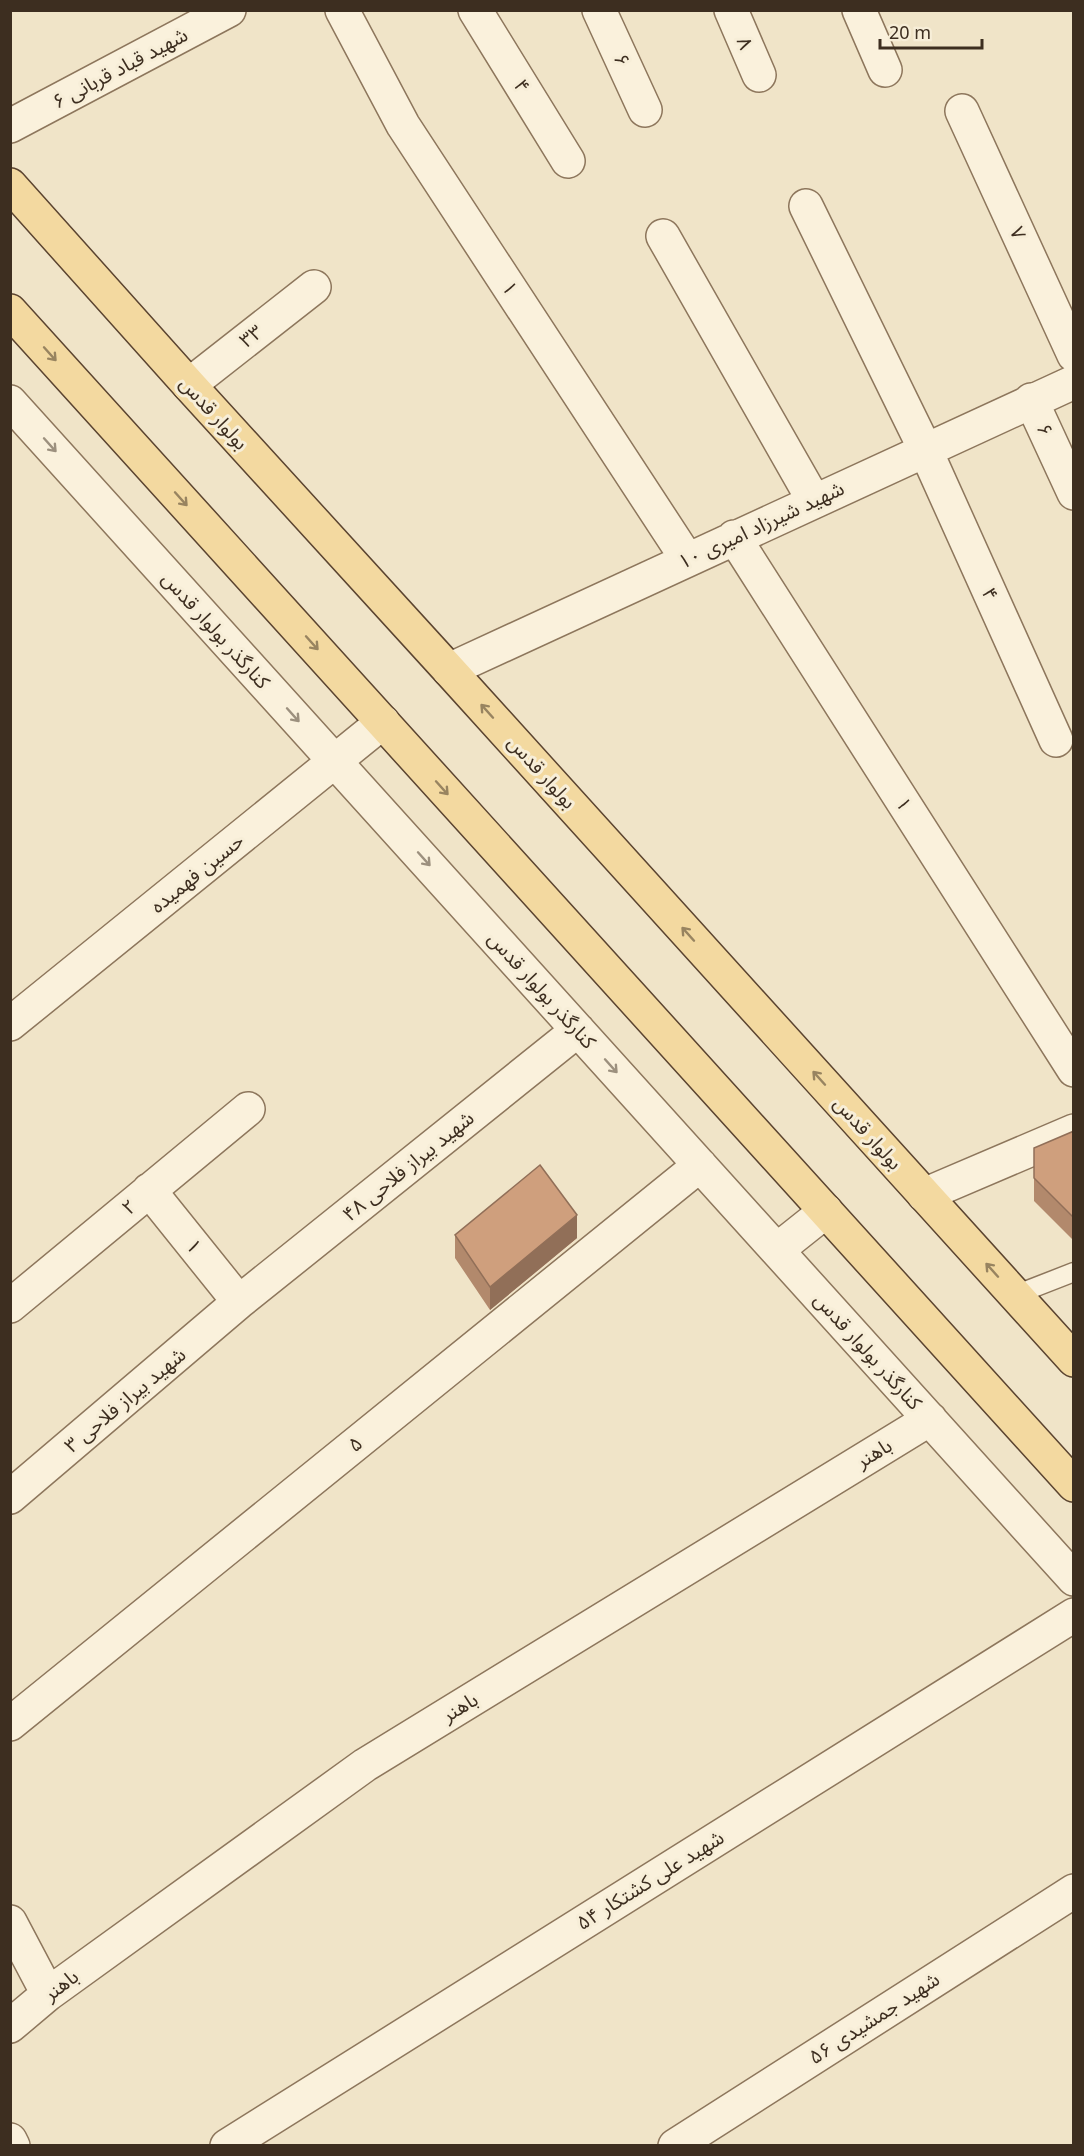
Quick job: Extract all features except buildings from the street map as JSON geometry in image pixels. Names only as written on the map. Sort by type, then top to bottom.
[{"type":"main road","name":"بولوار قدس","points":[[10,185],[189,386],[1074,1360]]},
{"type":"main road","points":[[10,311],[1074,1485]]},
{"type":"street","name":"شهید قباد قربانی ۶","points":[[10,126],[229,10]]},
{"type":"street","name":"۱","points":[[342,10],[403,125],[687,559]]},
{"type":"street","name":"۴","points":[[475,10],[568,161]]},
{"type":"street","name":"۶","points":[[599,10],[645,110]]},
{"type":"street","name":"۸","points":[[731,10],[759,75]]},
{"type":"street","points":[[859,10],[885,70]]},
{"type":"street","name":"۷","points":[[963,111],[1074,355]]},
{"type":"street","name":"۴","points":[[806,206],[925,449],[1056,740]]},
{"type":"street","points":[[663,236],[814,501]]},
{"type":"street","name":"۳۳","points":[[189,386],[314,287]]},
{"type":"street","name":"شهید شیرزاد امیری ۱۰","points":[[449,670],[1074,382]]},
{"type":"street","name":"۶","points":[[1031,400],[1074,493]]},
{"type":"street","name":"کنارگذر بولوار قدس","points":[[10,402],[1074,1579]]},
{"type":"street","name":"۱","points":[[734,537],[1074,1070]]},
{"type":"street","name":"حسین فهمیده","points":[[10,1024],[382,722]]},
{"type":"street","name":"شهید بیراز فلاحی ۴۸","points":[[239,1302],[578,1030]]},
{"type":"street","name":"۲","points":[[10,1306],[248,1109]]},
{"type":"street","points":[[924,1195],[1074,1131]]},
{"type":"street","name":"۵","points":[[10,1724],[700,1165]]},
{"type":"street","name":"۱","points":[[149,1190],[239,1302]]},
{"type":"street","points":[[777,1250],[826,1211]]},
{"type":"street","name":"شهید بیراز فلاحی ۳","points":[[10,1497],[239,1302]]},
{"type":"street","name":"باهنر","points":[[10,2026],[48,1994],[366,1765],[930,1419]]},
{"type":"street","name":"شهید علی کشتکار ۵۴","points":[[227,2145],[1074,1614]]},
{"type":"street","name":"شهید جمشیدی ۵۶","points":[[675,2145],[1074,1891]]},
{"type":"street","points":[[10,1922],[48,1994]]},
{"type":"street","points":[[10,2140],[13,2145]]},
{"type":"lane","points":[[1015,1295],[1074,1272]]}]
